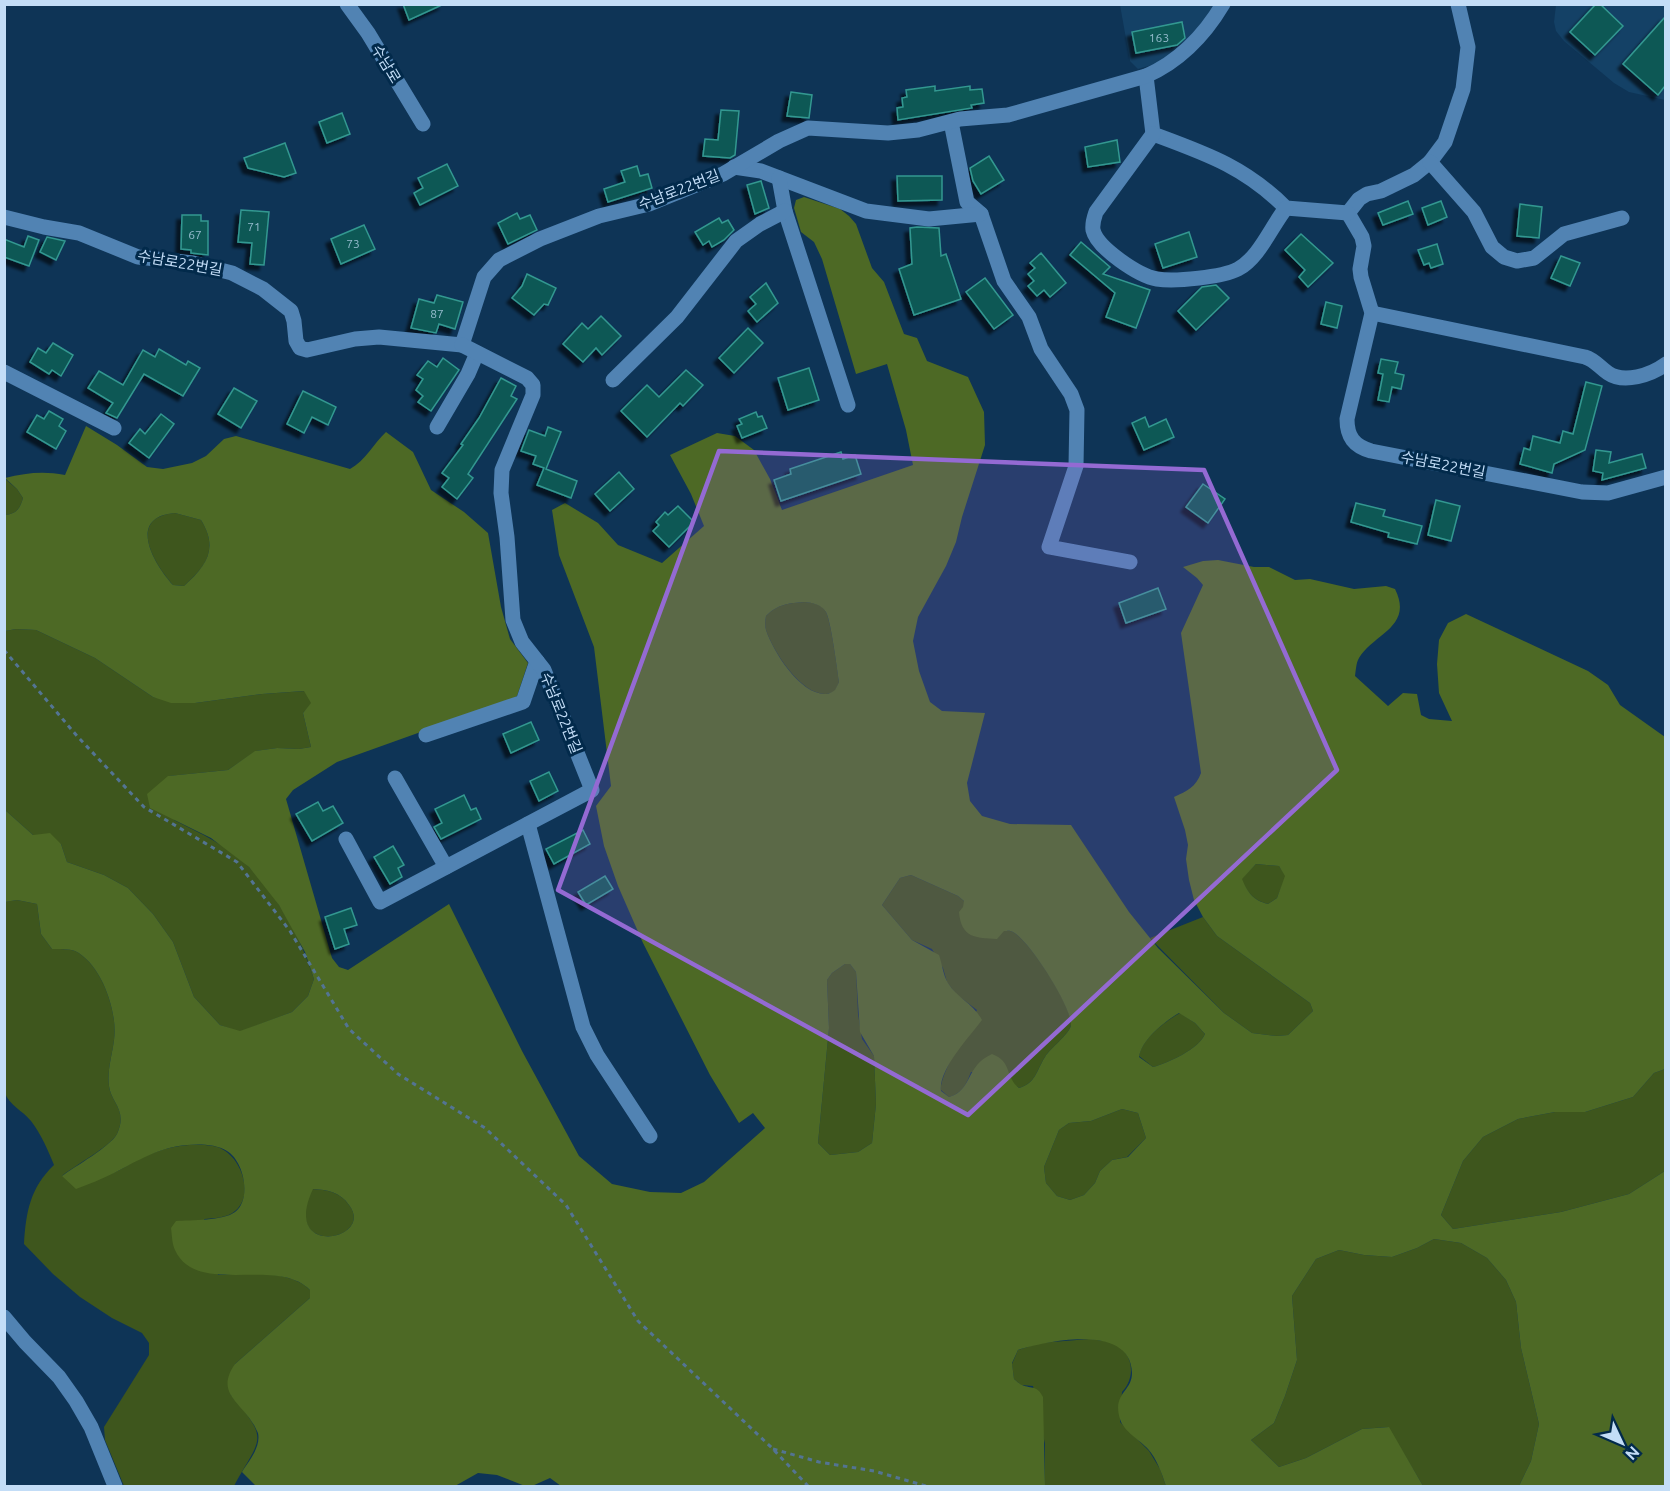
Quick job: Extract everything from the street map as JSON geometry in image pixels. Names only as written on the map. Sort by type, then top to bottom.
[{"type":"lane","name":"수남로","points":[[347,4],[368,33],[423,124]]},
{"type":"lane","name":"수남로22번길","points":[[462,345],[484,277],[499,260],[540,238],[599,216],[649,204],[723,174],[779,141],[808,128],[888,133],[918,130],[951,122],[1008,115],[1146,76],[1158,71],[1184,52],[1201,36],[1223,4]]},
{"type":"lane","points":[[1348,213],[1359,199],[1414,175],[1430,162],[1445,142],[1463,89],[1468,47],[1458,4]]},
{"type":"lane","points":[[1146,76],[1153,134],[1096,212],[1093,221],[1093,231],[1116,257],[1144,275],[1156,279],[1171,280],[1226,274],[1247,264],[1286,208]]},
{"type":"lane","points":[[951,122],[967,202],[981,214],[1004,281],[1029,317],[1041,349],[1071,394],[1077,410],[1076,466],[1049,547],[1130,562]]},
{"type":"lane","points":[[1153,134],[1204,152],[1245,173],[1286,208],[1348,213]]},
{"type":"lane","points":[[1430,162],[1474,212],[1492,247],[1504,257],[1517,261],[1534,258],[1564,234],[1622,218]]},
{"type":"lane","points":[[734,167],[761,171],[866,211],[929,219],[981,214]]},
{"type":"lane","points":[[780,178],[785,210],[848,405]]},
{"type":"lane","points":[[613,380],[676,317],[736,241],[785,210]]},
{"type":"lane","points":[[1348,213],[1362,237],[1364,246],[1361,277],[1372,313],[1585,357],[1594,360],[1609,374],[1619,377],[1644,375],[1665,364]]},
{"type":"lane","name":"수남로22번길","points":[[4,217],[79,233],[138,257],[193,263],[232,273],[263,289],[291,311],[296,341],[300,348],[307,350],[355,339],[379,337],[462,345],[527,378],[533,385],[533,394],[502,470],[501,493],[507,537],[513,620],[522,642],[544,670],[592,790],[380,902],[346,839]]},
{"type":"lane","name":"수남로22번길","points":[[1372,313],[1347,419],[1350,437],[1363,449],[1596,494],[1623,490],[1665,477]]},
{"type":"lane","points":[[437,427],[468,375],[477,353]]},
{"type":"lane","points":[[4,372],[114,428]]},
{"type":"lane","points":[[426,735],[523,702],[537,661]]},
{"type":"lane","points":[[394,778],[446,867]]},
{"type":"lane","points":[[528,824],[584,1027],[597,1055],[650,1136]]},
{"type":"lane","points":[[4,1317],[59,1377],[76,1401],[91,1427],[115,1486]]},
{"type":"path","points":[[4,650],[77,736],[144,807],[237,861],[290,931],[349,1029],[398,1074],[485,1128],[566,1205],[638,1321],[772,1448],[808,1486]]},
{"type":"path","points":[[772,1448],[819,1462],[874,1471],[926,1486]]},
{"type":"highlighted area","points":[[719,451],[1204,470],[1337,770],[968,1115],[558,890]]},
{"type":"shaded area","points":[[1120,5],[1216,5],[1191,41],[1155,64],[1138,69],[1130,61]]},
{"type":"shaded area","points":[[1556,5],[1665,5],[1665,100],[1629,92],[1614,83],[1564,41],[1556,31],[1554,22]]},
{"type":"green space","points":[[804,197],[840,209],[849,216],[856,224],[872,268],[884,282],[904,334],[917,338],[927,361],[968,377],[984,412],[985,445],[956,542],[946,566],[918,617],[913,641],[919,671],[930,702],[942,711],[985,713],[967,783],[970,801],[982,816],[1010,824],[1071,825],[1129,912],[1158,948],[1224,1013],[1252,1033],[1288,1035],[1313,1011],[1310,1003],[1217,936],[1194,900],[1186,859],[1188,845],[1174,797],[1190,788],[1201,773],[1181,633],[1203,585],[1183,567],[1203,561],[1218,560],[1254,567],[1269,567],[1295,580],[1310,579],[1354,589],[1386,586],[1395,589],[1399,602],[1396,621],[1359,658],[1355,676],[1388,706],[1403,693],[1417,694],[1421,715],[1429,719],[1452,721],[1439,693],[1437,664],[1439,640],[1448,623],[1466,614],[1588,671],[1608,685],[1620,705],[1665,737],[1665,1069],[1654,1073],[1633,1097],[1585,1112],[1555,1112],[1518,1119],[1483,1137],[1463,1161],[1441,1215],[1453,1229],[1561,1212],[1629,1194],[1665,1171],[1665,1486],[1519,1486],[1531,1461],[1539,1424],[1521,1348],[1516,1302],[1506,1280],[1487,1258],[1461,1243],[1434,1239],[1392,1257],[1339,1250],[1316,1259],[1292,1296],[1297,1360],[1285,1396],[1274,1423],[1251,1440],[1279,1467],[1306,1458],[1362,1429],[1389,1427],[1423,1486],[1166,1486],[1151,1453],[1129,1432],[1120,1419],[1118,1404],[1129,1385],[1132,1373],[1128,1357],[1118,1347],[1103,1341],[1086,1339],[1048,1343],[1018,1350],[1012,1363],[1014,1379],[1021,1385],[1036,1389],[1043,1397],[1045,1486],[561,1486],[550,1478],[532,1486],[525,1486],[497,1475],[478,1473],[455,1486],[256,1486],[242,1472],[256,1449],[258,1433],[229,1390],[230,1374],[235,1364],[310,1298],[310,1290],[296,1280],[278,1276],[218,1274],[200,1271],[185,1264],[175,1250],[171,1228],[176,1221],[223,1217],[235,1212],[240,1206],[244,1180],[238,1163],[223,1149],[213,1146],[177,1146],[149,1155],[76,1189],[62,1176],[108,1144],[117,1134],[120,1126],[120,1113],[109,1086],[115,1029],[111,1003],[100,978],[85,957],[67,949],[52,949],[41,934],[37,904],[17,900],[5,902],[5,810],[33,835],[50,833],[61,844],[67,862],[104,875],[128,888],[153,914],[173,942],[194,997],[220,1025],[240,1031],[292,1012],[308,996],[314,979],[305,952],[279,905],[249,867],[211,838],[150,808],[147,794],[168,776],[228,770],[255,751],[311,747],[303,713],[311,703],[304,691],[195,703],[171,703],[153,697],[95,658],[36,630],[5,631],[5,515],[17,510],[23,498],[5,478],[35,473],[65,475],[86,426],[147,467],[163,469],[192,463],[206,456],[224,439],[236,436],[350,469],[386,432],[413,452],[431,490],[464,512],[488,533],[501,607],[510,639],[528,663],[517,696],[510,700],[337,762],[293,790],[286,799],[332,958],[339,967],[348,970],[449,904],[522,1051],[579,1156],[612,1184],[650,1192],[681,1193],[704,1182],[765,1128],[753,1113],[739,1123],[710,1075],[643,943],[618,886],[604,846],[596,806],[611,786],[594,647],[559,555],[552,510],[565,503],[598,523],[618,545],[662,563],[704,526],[691,494],[670,455],[717,433],[735,436],[754,450],[770,479],[782,510],[913,465],[906,430],[887,364],[856,374],[822,259],[814,242],[801,232],[794,208],[796,200]],"holes":[[[175,513],[201,520],[209,540],[208,556],[204,564],[184,586],[173,585],[152,554],[148,543],[151,523],[160,516]],[[794,603],[813,603],[822,607],[828,617],[839,682],[835,690],[829,693],[816,692],[797,680],[781,660],[766,630],[766,616],[770,612]],[[1256,864],[1279,866],[1285,876],[1277,898],[1268,904],[1255,898],[1242,879]],[[911,875],[958,896],[964,901],[959,912],[960,921],[966,932],[976,937],[997,939],[1004,931],[1010,931],[1029,947],[1065,1004],[1071,1025],[1067,1033],[1048,1053],[1029,1083],[1019,1088],[1003,1061],[992,1054],[977,1065],[957,1094],[949,1097],[941,1091],[941,1083],[949,1064],[982,1020],[979,1014],[948,983],[939,955],[912,940],[882,905],[900,878]],[[845,964],[850,964],[856,972],[860,1032],[874,1056],[876,1104],[872,1143],[858,1152],[830,1155],[818,1143],[829,1028],[827,980],[832,973]],[[1179,1013],[1195,1023],[1205,1034],[1202,1040],[1190,1050],[1153,1067],[1139,1057],[1141,1050],[1154,1032]],[[1122,1109],[1138,1113],[1146,1138],[1128,1157],[1112,1160],[1100,1171],[1095,1183],[1084,1195],[1070,1200],[1057,1196],[1046,1183],[1044,1167],[1059,1130],[1069,1123],[1091,1121]],[[313,1189],[338,1194],[349,1205],[354,1217],[350,1227],[341,1234],[329,1236],[317,1234],[308,1226],[306,1211]]]},
{"type":"green space","points":[[4,478],[17,489],[23,498],[17,510],[5,515]]},
{"type":"green space","points":[[175,513],[201,520],[209,540],[208,556],[204,564],[184,586],[173,585],[158,565],[148,543],[151,523],[160,516]]},
{"type":"green space","points":[[805,602],[822,607],[828,617],[839,682],[835,691],[828,694],[817,692],[798,680],[781,660],[766,630],[766,616],[770,612],[784,605]]},
{"type":"green space","points":[[36,630],[95,658],[153,697],[195,703],[305,691],[312,703],[303,713],[311,747],[256,751],[228,770],[169,776],[174,820],[223,846],[241,859],[270,892],[296,934],[314,979],[308,996],[292,1012],[240,1032],[220,1025],[194,997],[173,942],[153,914],[128,888],[104,875],[67,862],[61,844],[33,835],[5,810],[5,631]]},
{"type":"green space","points":[[1256,864],[1279,866],[1286,876],[1277,898],[1268,904],[1252,895],[1241,879]]},
{"type":"green space","points":[[911,875],[958,896],[964,901],[964,907],[1004,931],[1012,931],[1029,947],[1058,990],[1070,1016],[1070,1029],[1048,1053],[1032,1080],[1025,1086],[1019,1088],[1012,1083],[1010,1074],[971,1072],[966,1084],[958,1093],[949,1097],[941,1090],[949,1063],[977,1010],[956,994],[947,982],[943,968],[932,949],[912,940],[882,905],[900,878]]},
{"type":"green space","points":[[17,900],[37,904],[41,934],[52,949],[67,949],[85,957],[100,978],[111,1003],[115,1029],[109,1086],[120,1113],[120,1126],[113,1139],[62,1176],[108,1175],[146,1156],[174,1147],[203,1145],[223,1149],[231,1156],[242,1174],[244,1195],[241,1204],[229,1215],[204,1219],[218,1275],[267,1274],[291,1279],[310,1290],[310,1298],[235,1364],[231,1395],[252,1422],[257,1440],[234,1486],[124,1486],[105,1440],[104,1427],[149,1355],[149,1343],[142,1333],[112,1318],[80,1297],[53,1274],[24,1244],[26,1221],[34,1192],[54,1165],[35,1126],[5,1093],[4,902]]},
{"type":"green space","points":[[1203,917],[1217,936],[1310,1003],[1313,1011],[1288,1035],[1252,1033],[1224,1013],[1150,938]]},
{"type":"green space","points":[[845,964],[850,964],[856,972],[862,1039],[874,1056],[876,1104],[872,1143],[858,1152],[830,1155],[818,1143],[829,1028],[827,980],[832,973]]},
{"type":"green space","points":[[1180,1013],[1195,1023],[1205,1034],[1202,1040],[1174,1059],[1153,1067],[1139,1056],[1144,1043],[1167,1021]]},
{"type":"green space","points":[[1665,1069],[1665,1171],[1629,1194],[1561,1212],[1453,1229],[1441,1215],[1463,1161],[1483,1137],[1518,1119],[1555,1112],[1585,1112],[1633,1097],[1654,1073]]},
{"type":"green space","points":[[1122,1109],[1138,1113],[1146,1138],[1127,1157],[1112,1160],[1100,1171],[1095,1183],[1084,1195],[1070,1200],[1057,1196],[1046,1183],[1044,1167],[1059,1130],[1069,1123],[1091,1121]]},
{"type":"green space","points":[[312,1189],[333,1192],[342,1197],[349,1205],[354,1217],[350,1227],[341,1234],[329,1236],[317,1234],[308,1226],[306,1211]]},
{"type":"green space","points":[[1434,1239],[1461,1243],[1487,1258],[1506,1280],[1516,1302],[1521,1348],[1539,1424],[1531,1461],[1519,1486],[1423,1486],[1388,1427],[1362,1429],[1306,1458],[1279,1467],[1251,1440],[1274,1423],[1285,1396],[1297,1360],[1292,1296],[1316,1259],[1339,1250],[1392,1257]]},
{"type":"green space","points":[[1089,1339],[1117,1345],[1127,1356],[1131,1370],[1130,1378],[1122,1392],[1120,1422],[1149,1451],[1160,1469],[1166,1486],[1045,1486],[1045,1444],[1033,1386],[1021,1385],[1014,1379],[1012,1364],[1018,1350],[1040,1343]]},
{"type":"building","points":[[403,4],[444,4],[409,20]]},
{"type":"building","points":[[1596,4],[1600,4],[1623,26],[1595,55],[1570,32]]},
{"type":"building","points":[[1665,17],[1665,86],[1658,95],[1623,64]]},
{"type":"building","points":[[1182,22],[1185,38],[1177,45],[1136,53],[1132,32]]},
{"type":"building","points":[[935,86],[935,91],[970,86],[970,90],[982,89],[984,103],[971,105],[972,108],[898,120],[897,108],[903,107],[902,98],[907,97],[906,90]]},
{"type":"building","points":[[791,92],[812,95],[809,118],[787,116]]},
{"type":"building","points":[[721,110],[739,111],[735,155],[730,158],[703,156],[705,139],[718,140]]},
{"type":"building","points":[[342,113],[350,134],[327,143],[319,122]]},
{"type":"building","points":[[1117,140],[1120,162],[1088,167],[1085,147]]},
{"type":"building","points":[[285,143],[296,173],[284,177],[248,168],[244,158]]},
{"type":"building","points":[[989,156],[1004,180],[981,194],[973,181],[970,168]]},
{"type":"building","points":[[447,164],[458,186],[420,205],[414,193],[423,188],[418,178]]},
{"type":"building","points":[[637,166],[640,176],[648,174],[652,188],[608,202],[604,189],[625,182],[621,171]]},
{"type":"building","points":[[897,176],[942,176],[942,200],[898,201]]},
{"type":"building","points":[[761,181],[769,208],[755,214],[747,185]]},
{"type":"building","points":[[1408,201],[1413,214],[1383,225],[1378,213]]},
{"type":"building","points":[[1441,201],[1447,217],[1428,225],[1422,208]]},
{"type":"building","points":[[1520,204],[1542,207],[1539,238],[1517,236]]},
{"type":"building","points":[[241,210],[269,212],[264,265],[250,264],[252,243],[238,242]]},
{"type":"building","points":[[517,213],[520,219],[530,215],[537,230],[508,244],[498,223]]},
{"type":"building","points":[[182,215],[201,215],[201,221],[208,221],[208,255],[181,249]]},
{"type":"building","points":[[719,218],[722,223],[728,220],[734,230],[712,247],[709,241],[703,245],[695,232]]},
{"type":"building","points":[[364,225],[375,249],[341,264],[331,239]]},
{"type":"building","points":[[910,228],[939,228],[941,256],[946,254],[961,299],[914,315],[899,269],[912,264]]},
{"type":"building","points":[[1189,232],[1197,257],[1163,268],[1155,244]]},
{"type":"building","points":[[1301,234],[1333,263],[1308,287],[1299,277],[1305,270],[1285,250]]},
{"type":"building","points":[[28,236],[39,240],[29,266],[4,257],[4,239],[24,247]]},
{"type":"building","points":[[47,237],[65,241],[56,260],[40,252]]},
{"type":"building","points":[[1081,242],[1110,267],[1103,274],[1150,290],[1136,328],[1106,317],[1115,293],[1070,255]]},
{"type":"building","points":[[1437,244],[1443,264],[1431,268],[1429,263],[1424,265],[1418,250]]},
{"type":"building","points":[[1041,253],[1066,283],[1050,297],[1044,290],[1037,296],[1028,286],[1034,281],[1028,274],[1035,268],[1030,263]]},
{"type":"building","points":[[1561,256],[1580,263],[1570,286],[1551,278]]},
{"type":"building","points":[[527,274],[556,288],[548,305],[544,304],[534,315],[512,298],[522,286]]},
{"type":"building","points":[[985,278],[1013,315],[994,329],[966,292]]},
{"type":"building","points":[[766,283],[778,303],[757,322],[748,311],[756,304],[750,297]]},
{"type":"building","points":[[1216,285],[1229,298],[1196,330],[1178,311],[1202,287]]},
{"type":"building","points":[[437,295],[463,302],[455,329],[439,324],[436,333],[411,328],[419,299],[434,303]]},
{"type":"building","points":[[1326,302],[1342,306],[1337,328],[1321,324]]},
{"type":"building","points":[[601,316],[621,336],[602,355],[596,348],[583,362],[563,344],[582,323],[588,329]]},
{"type":"building","points":[[748,328],[763,343],[734,373],[719,358]]},
{"type":"building","points":[[53,343],[73,355],[61,376],[52,370],[49,374],[30,362],[38,348],[46,353]]},
{"type":"building","points":[[159,349],[186,365],[188,361],[200,368],[183,396],[144,374],[117,418],[106,413],[113,403],[88,388],[99,371],[123,385],[143,350],[155,357]]},
{"type":"building","points":[[443,358],[459,370],[431,411],[418,402],[423,396],[416,390],[423,379],[417,375],[428,361],[437,367]]},
{"type":"building","points":[[1381,359],[1398,362],[1395,373],[1404,375],[1401,389],[1392,387],[1389,402],[1378,400],[1383,374],[1378,373]]},
{"type":"building","points":[[809,368],[819,400],[788,410],[778,378]]},
{"type":"building","points":[[686,370],[703,385],[683,406],[680,403],[647,437],[621,411],[647,385],[659,397]]},
{"type":"building","points":[[501,378],[516,386],[511,396],[517,399],[468,474],[473,478],[457,499],[442,487],[449,478],[442,473],[463,445],[461,444],[479,418]]},
{"type":"building","points":[[1586,382],[1602,386],[1585,450],[1554,464],[1552,473],[1520,464],[1524,448],[1530,450],[1533,436],[1560,443],[1563,431],[1573,434]]},
{"type":"building","points":[[234,388],[257,401],[241,428],[218,414]]},
{"type":"building","points":[[303,391],[336,407],[328,425],[312,417],[304,433],[287,424]]},
{"type":"building","points":[[49,411],[63,419],[59,426],[66,431],[56,449],[27,432],[37,415],[44,419]]},
{"type":"building","points":[[756,412],[758,417],[762,416],[767,428],[742,438],[737,426],[742,424],[739,419]]},
{"type":"building","points":[[161,414],[174,424],[149,458],[129,443],[140,429],[145,434]]},
{"type":"building","points":[[1145,417],[1149,427],[1166,419],[1174,437],[1144,450],[1132,423]]},
{"type":"building","points":[[548,427],[561,432],[546,469],[577,481],[571,498],[537,485],[544,468],[533,464],[536,456],[521,451],[529,430],[545,436]]},
{"type":"building","points":[[1596,450],[1611,452],[1609,463],[1642,454],[1646,468],[1602,480],[1603,473],[1593,471]]},
{"type":"building","points":[[841,452],[843,459],[855,455],[861,474],[781,501],[774,480],[791,474],[790,469]]},
{"type":"building","points":[[619,472],[634,489],[610,511],[595,494]]},
{"type":"building","points":[[1203,484],[1225,499],[1208,523],[1186,507]]},
{"type":"building","points":[[1436,500],[1460,506],[1451,541],[1428,535]]},
{"type":"building","points":[[1356,503],[1385,510],[1383,516],[1422,526],[1417,544],[1388,537],[1389,533],[1351,522]]},
{"type":"building","points":[[678,506],[694,522],[669,547],[653,531],[659,525],[656,522],[665,512],[668,515]]},
{"type":"building","points":[[1158,588],[1166,609],[1126,623],[1119,603]]},
{"type":"building","points":[[531,722],[539,740],[511,753],[503,734]]},
{"type":"building","points":[[549,772],[558,791],[539,801],[530,781]]},
{"type":"building","points":[[464,795],[471,810],[476,808],[481,819],[441,839],[434,827],[442,823],[435,809]]},
{"type":"building","points":[[318,802],[323,811],[333,806],[343,823],[312,841],[296,814]]},
{"type":"building","points":[[583,830],[590,844],[554,864],[546,849]]},
{"type":"building","points":[[393,846],[404,865],[398,868],[402,877],[390,884],[374,857]]},
{"type":"building","points":[[605,876],[613,889],[586,905],[578,892]]},
{"type":"building","points":[[351,908],[357,925],[344,929],[349,944],[335,949],[325,917]]}]
